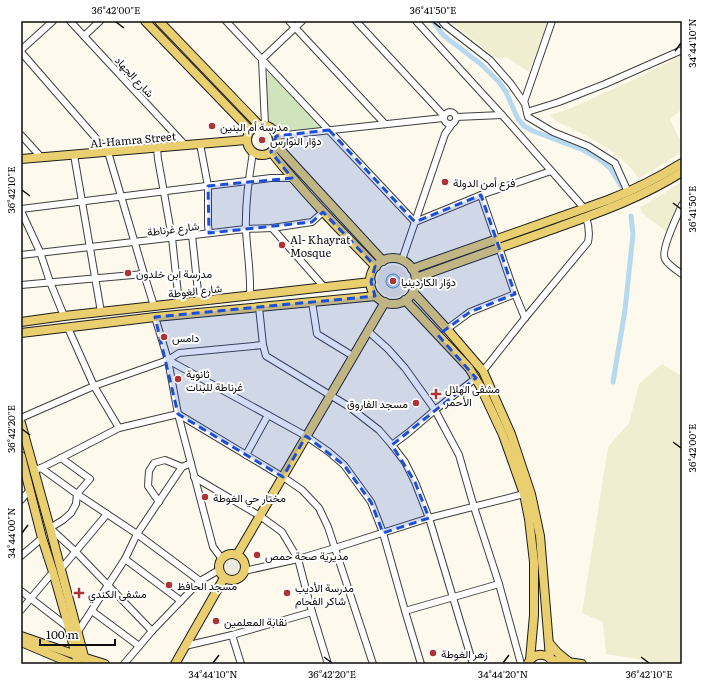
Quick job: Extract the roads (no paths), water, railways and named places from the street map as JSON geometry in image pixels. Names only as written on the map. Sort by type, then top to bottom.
[{"type":"main road","points":[[145,21],[250,130]]},
{"type":"main road","points":[[159,21],[262,125],[272,128],[277,140],[273,148],[267,154],[262,155],[249,149],[246,140],[252,128],[262,125]]},
{"type":"main road","name":"Al-Hamra Street","points":[[21,159],[246,140]]},
{"type":"main road","points":[[273,148],[292,178],[376,267]]},
{"type":"main road","points":[[273,148],[383,261]]},
{"type":"main road","points":[[416,278],[584,208],[628,192],[662,176],[682,163]]},
{"type":"main road","points":[[412,269],[586,217],[635,198],[682,172]]},
{"type":"main road","points":[[389,259],[402,260],[412,269],[416,278],[415,285],[413,292],[405,300],[395,304],[390,304],[376,296],[371,287],[373,271],[383,261],[389,259]]},
{"type":"main road","name":"شارع الغوطة","points":[[21,322],[371,282]]},
{"type":"main road","points":[[413,292],[483,371],[511,434],[531,494],[540,536],[552,661]]},
{"type":"main road","points":[[21,333],[155,317],[376,296]]},
{"type":"main road","points":[[405,300],[469,368],[476,378],[503,435],[524,494],[529,519],[534,562],[534,615],[529,662]]},
{"type":"main road","points":[[237,555],[385,302]]},
{"type":"main road","points":[[21,423],[38,469],[69,628],[82,659]]},
{"type":"main road","points":[[21,456],[23,472],[30,490],[42,538],[57,571],[77,633],[82,659],[78,664]]},
{"type":"main road","points":[[237,555],[243,560],[244,564],[244,571],[242,575],[236,580],[224,578],[219,570],[220,562],[225,556],[237,555]]},
{"type":"main road","points":[[175,664],[224,578]]},
{"type":"main road","points":[[21,636],[82,659],[105,664]]},
{"type":"main road","points":[[21,642],[69,663]]},
{"type":"main road","points":[[550,644],[561,656],[570,662]]},
{"type":"main road","points":[[529,662],[534,656],[545,655],[552,661],[582,664]]},
{"type":"street","points":[[53,21],[21,51],[108,152],[154,306]]},
{"type":"street","name":"شارع الجهاد","points":[[70,21],[185,145]]},
{"type":"street","points":[[84,36],[100,21]]},
{"type":"street","points":[[226,21],[415,222]]},
{"type":"street","points":[[289,21],[385,124]]},
{"type":"street","points":[[262,125],[262,59],[302,21]]},
{"type":"street","points":[[356,21],[445,117],[448,124],[452,124]]},
{"type":"street","points":[[416,21],[584,208]]},
{"type":"street","points":[[442,21],[445,25],[490,60],[511,84],[524,102],[528,117],[553,132],[588,146],[615,164],[628,192]]},
{"type":"street","points":[[524,102],[552,21]]},
{"type":"street","points":[[527,112],[559,102],[605,84],[682,50]]},
{"type":"street","points":[[276,136],[445,117],[450,112],[454,113],[456,117]]},
{"type":"street","points":[[456,117],[502,115]]},
{"type":"street","points":[[445,117],[446,134]]},
{"type":"street","points":[[402,260],[446,134],[456,117]]},
{"type":"street","points":[[21,135],[41,157]]},
{"type":"street","points":[[200,144],[208,186],[209,233]]},
{"type":"street","points":[[157,148],[172,238],[179,303]]},
{"type":"street","points":[[250,295],[251,281],[246,229],[248,181],[253,152]]},
{"type":"street","points":[[74,155],[101,312]]},
{"type":"street","points":[[415,222],[481,195],[551,171]]},
{"type":"street","points":[[64,316],[40,252],[21,210],[271,178],[292,178]]},
{"type":"street","points":[[481,195],[515,294],[525,318]]},
{"type":"street","points":[[682,205],[668,236],[663,256],[665,260],[682,274]]},
{"type":"street","name":"شارع غرناطة","points":[[21,255],[246,229],[272,228],[312,222],[323,212]]},
{"type":"street","points":[[483,371],[588,242],[589,226],[586,217]]},
{"type":"street","points":[[272,228],[324,287]]},
{"type":"street","points":[[192,235],[199,301]]},
{"type":"street","points":[[21,284],[144,274]]},
{"type":"street","points":[[447,329],[470,312],[515,294]]},
{"type":"street","points":[[312,302],[317,334],[353,356]]},
{"type":"street","points":[[260,307],[263,345],[266,356],[348,406],[379,430],[405,462],[415,482],[429,518],[473,664]]},
{"type":"street","points":[[155,317],[168,360],[178,414],[213,547],[222,559]]},
{"type":"street","points":[[68,328],[94,386],[119,428]]},
{"type":"street","points":[[368,332],[388,349],[405,368],[436,410],[459,455],[499,584],[521,664]]},
{"type":"street","points":[[21,418],[94,386],[168,360],[179,353],[263,345]]},
{"type":"street","points":[[168,360],[306,436],[329,452],[344,465],[371,502],[383,533],[421,664]]},
{"type":"street","points":[[392,445],[476,378]]},
{"type":"street","points":[[38,469],[119,428],[178,414],[283,477],[302,490],[319,508],[328,527],[373,664]]},
{"type":"street","points":[[246,455],[268,416]]},
{"type":"street","points":[[62,458],[90,479],[77,494],[76,504],[71,513],[50,528],[76,552],[152,631]]},
{"type":"street","points":[[159,502],[148,486],[149,471],[154,463],[164,460],[182,467]]},
{"type":"street","points":[[77,633],[125,559],[137,534],[182,467],[191,463]]},
{"type":"street","points":[[38,469],[137,534],[200,581]]},
{"type":"street","points":[[194,477],[260,516],[282,532],[298,559],[328,664]]},
{"type":"street","points":[[21,500],[30,490]]},
{"type":"street","points":[[244,571],[298,559],[429,518],[524,494]]},
{"type":"street","points":[[21,610],[76,552],[107,514]]},
{"type":"street","points":[[21,556],[42,538]]},
{"type":"street","points":[[125,559],[181,601]]},
{"type":"street","points":[[124,664],[152,631],[200,581],[219,570]]},
{"type":"street","points":[[405,611],[499,584]]},
{"type":"street","points":[[21,591],[69,628]]},
{"type":"street","points":[[92,611],[139,646]]},
{"type":"street","points":[[185,646],[232,635],[312,612]]},
{"type":"street","points":[[232,635],[241,664]]},
{"type":"water","points":[[393,274],[398,276],[400,281],[398,286],[393,288],[388,286],[386,281],[388,276]]},
{"type":"waterway","points":[[433,21],[443,35],[482,65],[499,82],[506,92],[518,119],[524,126],[533,131],[583,150],[598,158],[610,168],[621,186]]},
{"type":"waterway","points":[[613,382],[625,310],[633,234],[631,216]]},
{"type":"place","name":"مدرسة أم البنين","points":[[212,126]]},
{"type":"place","name":"دوّار النوارس","points":[[262,140]]},
{"type":"place","name":"فرع أمن الدولة","points":[[445,182]]},
{"type":"place","name":"Al- Khayrat Mosque","points":[[282,245]]},
{"type":"place","name":"مدرسة ابن خلدون","points":[[128,273]]},
{"type":"place","name":"دوّار الكاردينيا","points":[[393,281]]},
{"type":"place","name":"دامس","points":[[164,337]]},
{"type":"place","name":"ثانوية غرناطة للبنات","points":[[178,379]]},
{"type":"place","name":"مشفى الهلال الأحمر","points":[[436,394]]},
{"type":"place","name":"مسجد الفاروق","points":[[416,403]]},
{"type":"place","name":"مختار حي الغوطة","points":[[205,497]]},
{"type":"place","name":"مديرية صحة حمص","points":[[257,555]]},
{"type":"place","name":"مسجد الحافظ","points":[[169,585]]},
{"type":"place","name":"مشفى الكندي","points":[[79,593]]},
{"type":"place","name":"مدرسة الأديب شاكر الفحام","points":[[287,593]]},
{"type":"place","name":"نقابة المعلمين","points":[[216,621]]},
{"type":"place","name":"زهر الغوطة","points":[[433,653]]}]
